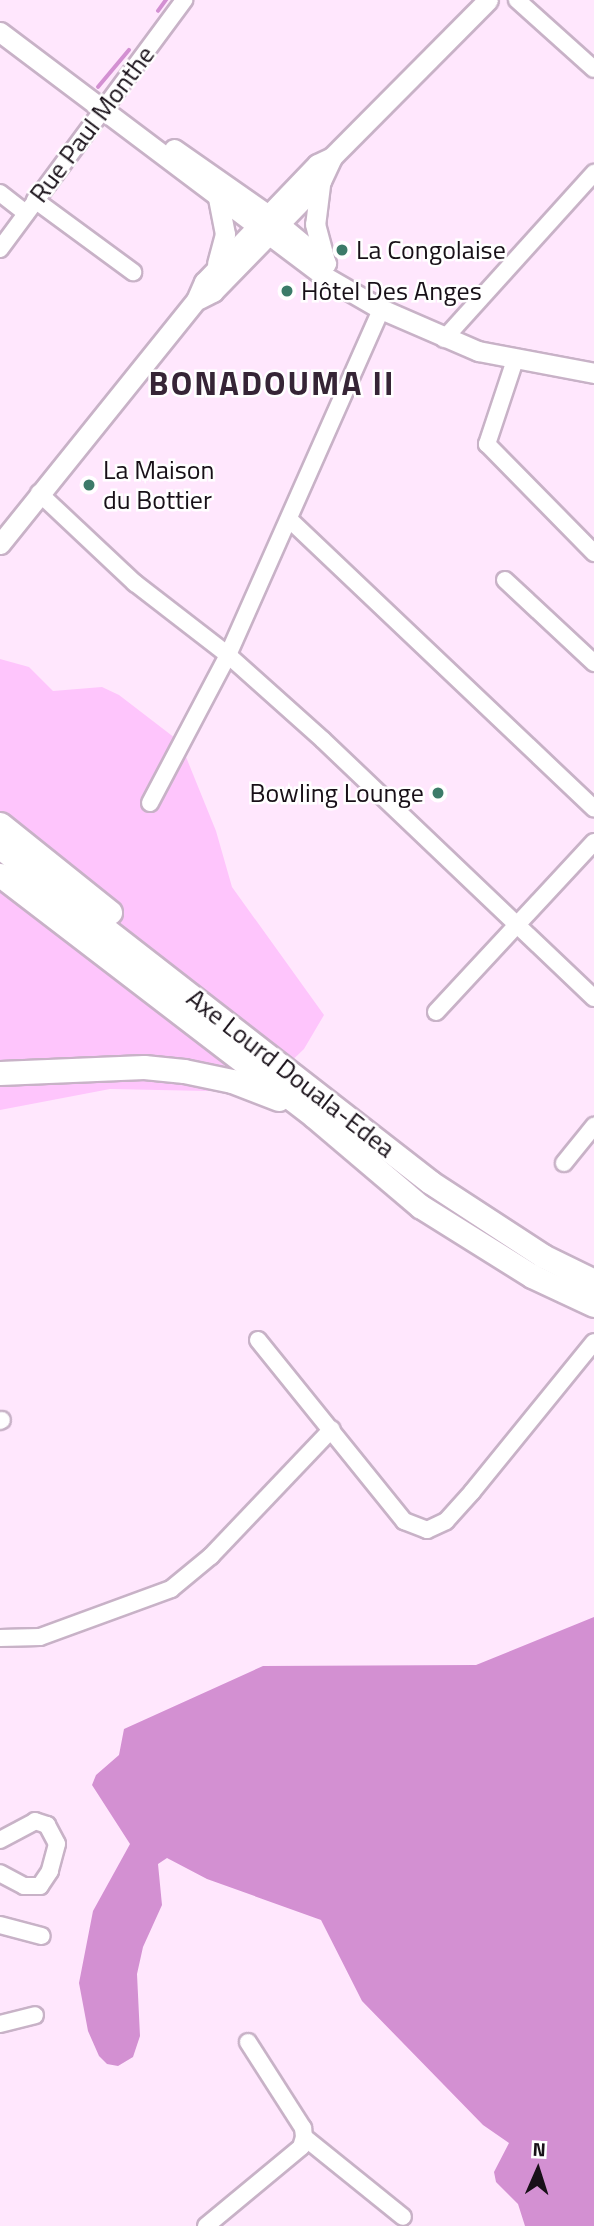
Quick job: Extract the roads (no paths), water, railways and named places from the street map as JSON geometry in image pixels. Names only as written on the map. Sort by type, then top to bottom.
[{"type":"highway","points":[[0,824],[113,915],[211,1009]]},
{"type":"highway","name":"Axe Lourd Douala-Edea","points":[[0,847],[430,1182],[543,1256],[594,1282]]},
{"type":"highway","name":"Axe Lourd Douala-Edea","points":[[0,875],[315,1117],[420,1206],[531,1276],[594,1305]]},
{"type":"highway","points":[[0,1073],[144,1067],[184,1071],[263,1091],[315,1117]]},
{"type":"main road","points":[[196,300],[213,292],[317,164],[332,156],[488,0]]},
{"type":"main road","points":[[0,32],[268,225],[340,282],[381,309],[444,339],[515,360],[594,373]]},
{"type":"main road","points":[[104,107],[218,197],[325,262],[340,282]]},
{"type":"main road","points":[[325,262],[314,224],[321,181],[332,156]]},
{"type":"main road","points":[[1,540],[196,300],[215,271],[321,181]]},
{"type":"main road","points":[[215,271],[225,234],[218,197]]},
{"type":"street","name":"Rue Paul Monthe","points":[[0,249],[184,0]]},
{"type":"street","points":[[517,0],[594,69]]},
{"type":"street","points":[[444,339],[592,180]]},
{"type":"street","points":[[0,193],[30,206],[133,272]]},
{"type":"street","points":[[150,803],[228,655],[290,520],[381,309]]},
{"type":"street","points":[[515,360],[487,444],[594,553]]},
{"type":"street","points":[[39,493],[135,583],[228,655],[323,740],[516,927],[594,998]]},
{"type":"street","points":[[290,520],[594,808]]},
{"type":"street","points":[[505,580],[594,663]]},
{"type":"street","points":[[436,1012],[594,842]]},
{"type":"street","points":[[564,1163],[594,1126]]},
{"type":"street","points":[[258,1340],[404,1521],[418,1529],[438,1528],[594,1342]]},
{"type":"street","points":[[0,1638],[40,1637],[171,1589],[211,1556],[332,1429]]},
{"type":"street","points":[[0,1840],[35,1821],[47,1825],[57,1844],[50,1871],[40,1886],[24,1886],[0,1873]]},
{"type":"street","points":[[0,1926],[42,1936]]},
{"type":"street","points":[[0,2024],[35,2015]]},
{"type":"street","points":[[206,2226],[301,2147],[304,2137],[303,2128],[248,2042]]},
{"type":"street","points":[[304,2137],[403,2217]]},
{"type":"waterway","points":[[158,11],[166,0]]},
{"type":"waterway","points":[[98,87],[129,50]]},
{"type":"place","name":"La Congolaise","points":[[342,250]]},
{"type":"place","name":"Hôtel Des Anges","points":[[287,291]]},
{"type":"place","name":"La Maison du Bottier","points":[[89,485]]},
{"type":"place","name":"Bowling Lounge","points":[[438,793]]},
{"type":"district","name":"BONADOUMA II","points":[[272,384]]}]
